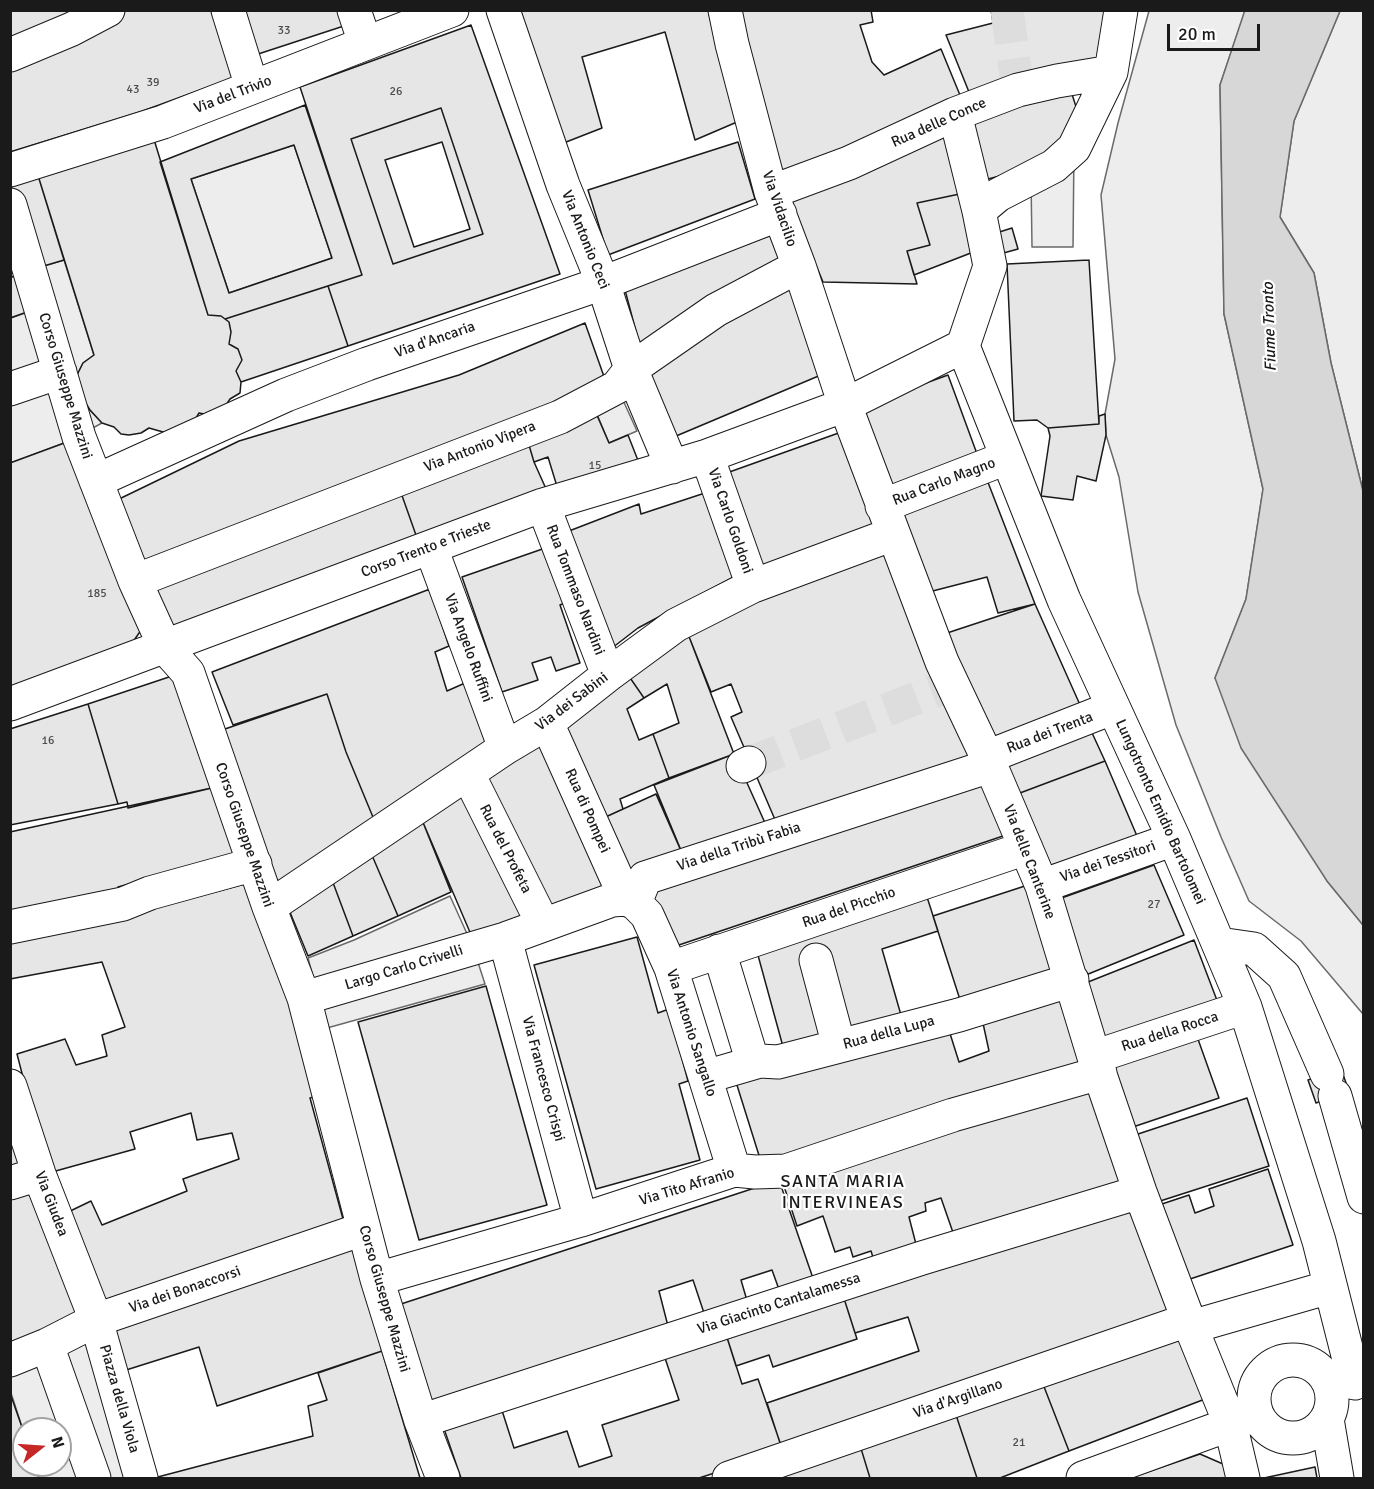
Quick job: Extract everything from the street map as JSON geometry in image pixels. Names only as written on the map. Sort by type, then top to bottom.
[{"type":"street","points":[[10,55],[72,29],[108,10]]},
{"type":"street","points":[[228,10],[252,87]]},
{"type":"street","points":[[354,10],[365,43]]},
{"type":"street","name":"Via del Trivio","points":[[10,170],[163,122],[452,10]]},
{"type":"street","name":"Via Antonio Ceci","points":[[502,10],[563,185],[603,283],[631,369],[672,467]]},
{"type":"street","name":"Via Vidacilio","points":[[725,10],[732,44],[776,203],[800,266],[845,405]]},
{"type":"street","points":[[979,211],[998,195],[1053,166],[1074,148],[1111,72],[1121,10]]},
{"type":"street","name":"Rua delle Conce","points":[[776,203],[849,164],[1017,86],[1111,72]]},
{"type":"street","points":[[955,114],[990,266],[963,346]]},
{"type":"street","name":"Via d'Ancaria","points":[[96,481],[286,395],[367,364],[603,283],[776,203]]},
{"type":"street","name":"Corso Giuseppe Mazzini","points":[[10,205],[79,437],[96,481],[135,581],[165,647],[188,673],[255,864],[280,900],[377,1279],[421,1421],[443,1479]]},
{"type":"street","name":"Via Antonio Vipera","points":[[135,581],[560,417],[618,387],[631,369],[716,310],[800,266]]},
{"type":"street","name":"Corso Trento e Trieste","points":[[10,704],[543,506],[707,456],[845,405],[963,346]]},
{"type":"street","name":"Lungotronto Emidio Bartolomei","points":[[963,346],[1064,600],[1174,839],[1245,1007],[1319,1241],[1330,1287],[1344,1393],[1336,1472]]},
{"type":"street","points":[[10,389],[60,372]]},
{"type":"street","name":"Via delle Canterine","points":[[845,405],[942,662],[948,686],[988,761],[1042,886],[1097,1065],[1140,1192],[1189,1324],[1243,1419]]},
{"type":"street","name":"Via Carlo Goldoni","points":[[707,456],[753,586]]},
{"type":"street","name":"Rua Carlo Magno","points":[[888,520],[1006,458]]},
{"type":"street","name":"Rua Tommaso Nardini","points":[[543,506],[608,675]]},
{"type":"street","name":"Via dei Sabini","points":[[280,900],[505,748],[547,723],[676,625],[888,520]]},
{"type":"street","name":"Via Angelo Ruffini","points":[[430,548],[505,748]]},
{"type":"street","name":"Rua dei Trenta","points":[[988,761],[1112,708]]},
{"type":"street","name":"Rua di Pompei","points":[[547,723],[630,901]]},
{"type":"street","name":"Via della Tribù Fabia","points":[[630,901],[645,878],[988,761]]},
{"type":"street","name":"Rua del Profeta","points":[[468,774],[543,924]]},
{"type":"street","name":"Via dei Tessitori","points":[[1042,886],[1174,839]]},
{"type":"street","name":"Rua del Picchio","points":[[671,968],[719,951],[810,938],[1026,848]]},
{"type":"street","points":[[10,927],[123,904],[150,893],[255,864]]},
{"type":"street","points":[[505,939],[612,900],[630,901]]},
{"type":"street","name":"Via Antonio Sangallo","points":[[630,901],[647,915],[671,968],[734,1170]]},
{"type":"street","points":[[810,938],[839,1046]]},
{"type":"street","name":"Largo Carlo Crivelli","points":[[304,998],[505,939]]},
{"type":"street","name":"Via Francesco Crispi","points":[[505,939],[581,1220]]},
{"type":"street","points":[[1219,944],[1254,950],[1284,976],[1331,1085],[1364,1197]]},
{"type":"street","points":[[719,951],[753,1063]]},
{"type":"street","name":"Rua della Lupa","points":[[705,1077],[760,1061],[778,1062],[959,1015],[1072,980]]},
{"type":"street","name":"Rua della Rocca","points":[[1097,1065],[1245,1007]]},
{"type":"street","name":"Via Tito Afranio","points":[[377,1279],[581,1220],[734,1170],[786,1171],[1097,1065]]},
{"type":"street","name":"Via Giudea","points":[[10,1086],[25,1178],[96,1320]]},
{"type":"street","name":"Via Giacinto Cantalamessa","points":[[421,1421],[899,1265],[1140,1192]]},
{"type":"street","name":"Via dei Bonaccorsi","points":[[10,1360],[47,1345],[96,1320],[363,1229]]},
{"type":"street","name":"Via d'Argillano","points":[[729,1479],[1189,1324],[1330,1287]]},
{"type":"street","name":"Piazza della Viola","points":[[96,1320],[141,1479]]},
{"type":"street","points":[[47,1345],[93,1479]]},
{"type":"street","points":[[1083,1479],[1243,1419],[1280,1436],[1290,1438],[1311,1434],[1320,1428],[1344,1393],[1313,1364],[1297,1359],[1281,1361],[1266,1369],[1257,1382],[1254,1398],[1243,1419],[1243,1479]]},
{"type":"shaded area","points":[[1149,11],[1245,11],[1220,85],[1224,314],[1263,489],[1246,599],[1215,678],[1327,881],[1363,925],[1363,1014],[1301,941],[1249,901],[1176,725],[1138,592],[1119,477],[1106,435],[1105,414],[1115,359],[1101,195]]},
{"type":"shaded area","points":[[1340,11],[1363,11],[1363,491],[1331,363],[1314,273],[1280,217],[1294,121]]},
{"type":"shaded area","points":[[294,145],[332,258],[229,293],[191,179]]},
{"type":"shaded area","points":[[1074,148],[1073,247],[1032,247],[1031,179]]},
{"type":"shaded area","points":[[64,260],[94,355],[83,363],[77,375],[80,394],[102,423],[67,442],[11,463],[11,318],[30,311],[37,268]]},
{"type":"shaded area","points":[[617,387],[637,431],[609,443],[591,400]]},
{"type":"shaded area","points":[[450,896],[473,947],[485,984],[327,1028],[308,958],[354,940]]},
{"type":"shaded area","points":[[91,1320],[154,1478],[39,1478],[72,1477],[72,1417],[19,1417],[11,1393],[10,1353]]},
{"type":"water","name":"Fiume Tronto","points":[[1245,10],[1340,11],[1294,121],[1280,217],[1314,273],[1331,363],[1363,491],[1363,925],[1327,881],[1241,748],[1215,678],[1246,599],[1263,489],[1224,314],[1220,85]]},
{"type":"building","points":[[10,10],[91,10],[10,50]]},
{"type":"building","points":[[127,10],[215,10],[241,75],[140,112],[10,152],[10,60],[106,23]]},
{"type":"building","points":[[234,10],[348,10],[353,23],[249,57]]},
{"type":"building","points":[[516,10],[708,10],[737,122],[695,140],[665,32],[582,57],[602,128],[561,144]]},
{"type":"building","points":[[733,10],[871,10],[873,22],[860,25],[872,62],[884,75],[941,49],[962,100],[779,181]]},
{"type":"building","points":[[991,10],[1107,10],[1107,64],[971,97],[946,35],[993,23]]},
{"type":"building","points":[[471,25],[560,274],[348,346],[328,286],[362,275],[300,87]],"holes":[[[441,108],[483,234],[393,264],[351,139]]]},
{"type":"building","points":[[1071,91],[1078,113],[1069,139],[1037,166],[977,182],[961,119]]},
{"type":"building","points":[[305,105],[362,275],[225,319],[221,316],[208,315],[160,162]],"holes":[[[294,145],[332,258],[229,293],[191,179]]]},
{"type":"building","points":[[441,108],[483,234],[393,264],[351,139]],"holes":[[[442,142],[470,229],[414,247],[385,160]]]},
{"type":"building","points":[[952,122],[969,192],[917,203],[930,245],[907,251],[917,284],[823,282],[787,196]]},
{"type":"building","points":[[152,133],[208,315],[221,316],[229,322],[231,332],[229,344],[238,349],[242,360],[236,371],[241,382],[240,393],[230,399],[222,411],[209,415],[199,413],[193,423],[170,434],[149,428],[141,433],[129,435],[121,434],[114,427],[102,423],[80,394],[77,375],[83,363],[94,355],[36,169]]},
{"type":"building","points":[[738,142],[755,199],[608,255],[588,190]]},
{"type":"building","points":[[36,169],[64,260],[37,268],[10,182]]},
{"type":"building","points":[[969,192],[976,251],[914,275],[907,251],[930,245],[917,203]]},
{"type":"building","points":[[1012,228],[1018,249],[1000,254],[993,234]]},
{"type":"building","points":[[774,234],[789,269],[643,358],[625,290]]},
{"type":"building","points":[[1089,260],[1099,424],[1048,428],[1037,420],[1014,421],[1007,264]]},
{"type":"building","points":[[10,273],[12,277],[17,275],[30,311],[10,318]]},
{"type":"building","points":[[793,274],[828,372],[669,439],[646,363]]},
{"type":"building","points":[[328,286],[348,346],[241,382],[236,371],[242,360],[238,349],[229,344],[231,332],[229,322],[225,319]]},
{"type":"building","points":[[585,323],[607,385],[143,573],[115,501],[239,441],[459,375]]},
{"type":"building","points":[[948,375],[980,462],[886,496],[854,409]]},
{"type":"building","points":[[596,413],[609,443],[628,435],[639,463],[559,493],[548,457],[534,462],[526,435]]},
{"type":"building","points":[[1105,414],[1106,435],[1096,481],[1077,476],[1073,500],[1041,496],[1050,436],[1048,428],[1099,424],[1099,416]]},
{"type":"building","points":[[847,430],[882,527],[756,573],[721,475]]},
{"type":"building","points":[[526,435],[534,462],[547,491],[417,538],[399,487]]},
{"type":"building","points":[[67,442],[144,626],[130,646],[10,689],[10,463]]},
{"type":"building","points":[[984,472],[1035,604],[998,613],[987,577],[921,594],[892,507]]},
{"type":"building","points":[[399,487],[417,538],[172,630],[149,580]]},
{"type":"building","points":[[708,492],[741,573],[638,628],[612,648],[569,531],[639,504],[641,514]]},
{"type":"building","points":[[887,541],[982,761],[779,829],[731,717],[742,712],[731,684],[711,692],[688,634]]},
{"type":"building","points":[[551,546],[570,601],[560,605],[580,663],[556,671],[551,657],[532,663],[538,680],[502,692],[462,577]]},
{"type":"building","points":[[430,589],[449,646],[435,652],[447,691],[465,683],[486,744],[375,822],[346,752],[327,694],[233,725],[212,672]]},
{"type":"building","points":[[1035,604],[1085,716],[992,751],[944,634]]},
{"type":"building","points":[[688,634],[734,754],[669,778],[653,734],[679,723],[667,684],[644,698],[626,672]]},
{"type":"building","points":[[626,672],[644,698],[627,709],[639,740],[653,734],[669,778],[620,799],[623,809],[599,820],[557,727]]},
{"type":"building","points":[[175,675],[216,787],[128,808],[127,802],[118,804],[88,704]]},
{"type":"building","points":[[327,694],[346,752],[375,822],[280,888],[222,730]]},
{"type":"building","points":[[88,704],[118,804],[10,825],[10,729]]},
{"type":"building","points":[[1087,722],[1105,761],[1012,796],[995,757]]},
{"type":"building","points":[[541,735],[611,885],[543,910],[480,775]]},
{"type":"building","points":[[734,754],[770,834],[685,860],[654,785]]},
{"type":"building","points":[[1105,761],[1137,836],[1043,868],[1012,796]]},
{"type":"building","points":[[991,770],[1009,834],[670,948],[648,881]]},
{"type":"building","points":[[469,786],[531,917],[472,937],[422,820]]},
{"type":"building","points":[[216,787],[238,855],[118,887],[120,901],[10,924],[10,832]]},
{"type":"building","points":[[656,794],[685,860],[625,880],[599,820]]},
{"type":"building","points":[[422,820],[451,892],[398,916],[371,853]]},
{"type":"building","points":[[371,853],[398,916],[353,936],[332,880]]},
{"type":"building","points":[[1154,865],[1184,935],[1081,977],[1056,900]]},
{"type":"building","points":[[332,880],[353,936],[308,956],[287,905]]},
{"type":"building","points":[[252,882],[317,1096],[310,1098],[346,1230],[96,1311],[64,1214],[91,1201],[102,1225],[187,1191],[183,1179],[239,1159],[232,1133],[197,1140],[191,1113],[130,1132],[135,1149],[52,1172],[42,1151],[17,1054],[65,1039],[76,1065],[107,1056],[102,1035],[125,1027],[102,962],[10,979],[10,933],[125,916]]},
{"type":"building","points":[[1031,884],[1061,977],[963,1009],[933,916]]},
{"type":"building","points":[[926,894],[938,931],[882,949],[903,1022],[785,1054],[756,948]]},
{"type":"building","points":[[637,937],[658,1013],[669,1009],[688,1081],[679,1084],[700,1160],[596,1189],[534,965]]},
{"type":"building","points":[[1194,940],[1218,1003],[1102,1046],[1083,984]]},
{"type":"building","points":[[486,986],[547,1205],[419,1240],[358,1022]]},
{"type":"building","points":[[1065,992],[1087,1071],[762,1165],[736,1082],[947,1024],[959,1062],[989,1051],[981,1014]]},
{"type":"building","points":[[1194,1028],[1219,1098],[1127,1129],[1103,1060]]},
{"type":"building","points":[[1341,1069],[1349,1091],[1316,1103],[1308,1080]]},
{"type":"building","points":[[1092,1083],[1131,1192],[957,1244],[941,1198],[925,1203],[926,1211],[909,1217],[918,1252],[876,1267],[871,1251],[853,1257],[850,1247],[835,1252],[823,1216],[797,1226],[782,1180]]},
{"type":"building","points":[[1247,1098],[1269,1166],[1154,1203],[1132,1136]]},
{"type":"building","points":[[10,1116],[26,1167],[10,1172]]},
{"type":"building","points":[[1268,1169],[1293,1245],[1184,1281],[1159,1205],[1189,1195],[1195,1213],[1214,1206],[1209,1189]]},
{"type":"building","points":[[779,1180],[815,1284],[781,1295],[772,1270],[741,1280],[748,1304],[706,1319],[693,1280],[659,1291],[669,1330],[431,1409],[398,1305]]},
{"type":"building","points":[[33,1183],[91,1320],[10,1353],[10,1191]]},
{"type":"building","points":[[1134,1199],[1174,1315],[782,1449],[767,1403],[919,1351],[908,1317],[855,1333],[841,1289]]},
{"type":"building","points":[[353,1242],[382,1351],[217,1406],[199,1347],[123,1371],[109,1319]]},
{"type":"building","points":[[841,1289],[857,1339],[773,1367],[769,1355],[736,1366],[724,1328]]},
{"type":"building","points":[[724,1328],[742,1384],[758,1379],[783,1451],[699,1478],[461,1478],[441,1420],[499,1401],[514,1448],[567,1431],[579,1467],[612,1456],[602,1425],[679,1400],[662,1349]]},
{"type":"building","points":[[1186,1328],[1213,1396],[1069,1451],[1041,1379]]},
{"type":"building","points":[[382,1351],[420,1478],[154,1478],[313,1436],[308,1406],[327,1400],[318,1373]]},
{"type":"building","points":[[1041,1379],[1069,1451],[1000,1478],[977,1478],[954,1409]]},
{"type":"building","points":[[10,1393],[18,1417],[12,1417],[12,1477],[39,1478],[10,1478]]},
{"type":"building","points":[[954,1409],[977,1478],[870,1478],[859,1442]]},
{"type":"building","points":[[859,1442],[870,1478],[771,1478]]},
{"type":"building","points":[[1200,1454],[1223,1464],[1227,1478],[1130,1478]]},
{"type":"building","points":[[1315,1467],[1317,1478],[1264,1478]]},
{"type":"tunnel","points":[[1007,10],[1017,83]]},
{"type":"tunnel","points":[[749,763],[943,688]]},
{"type":"district","name":"SANTA MARIA INTERVINEAS","points":[[843,1192]]}]
